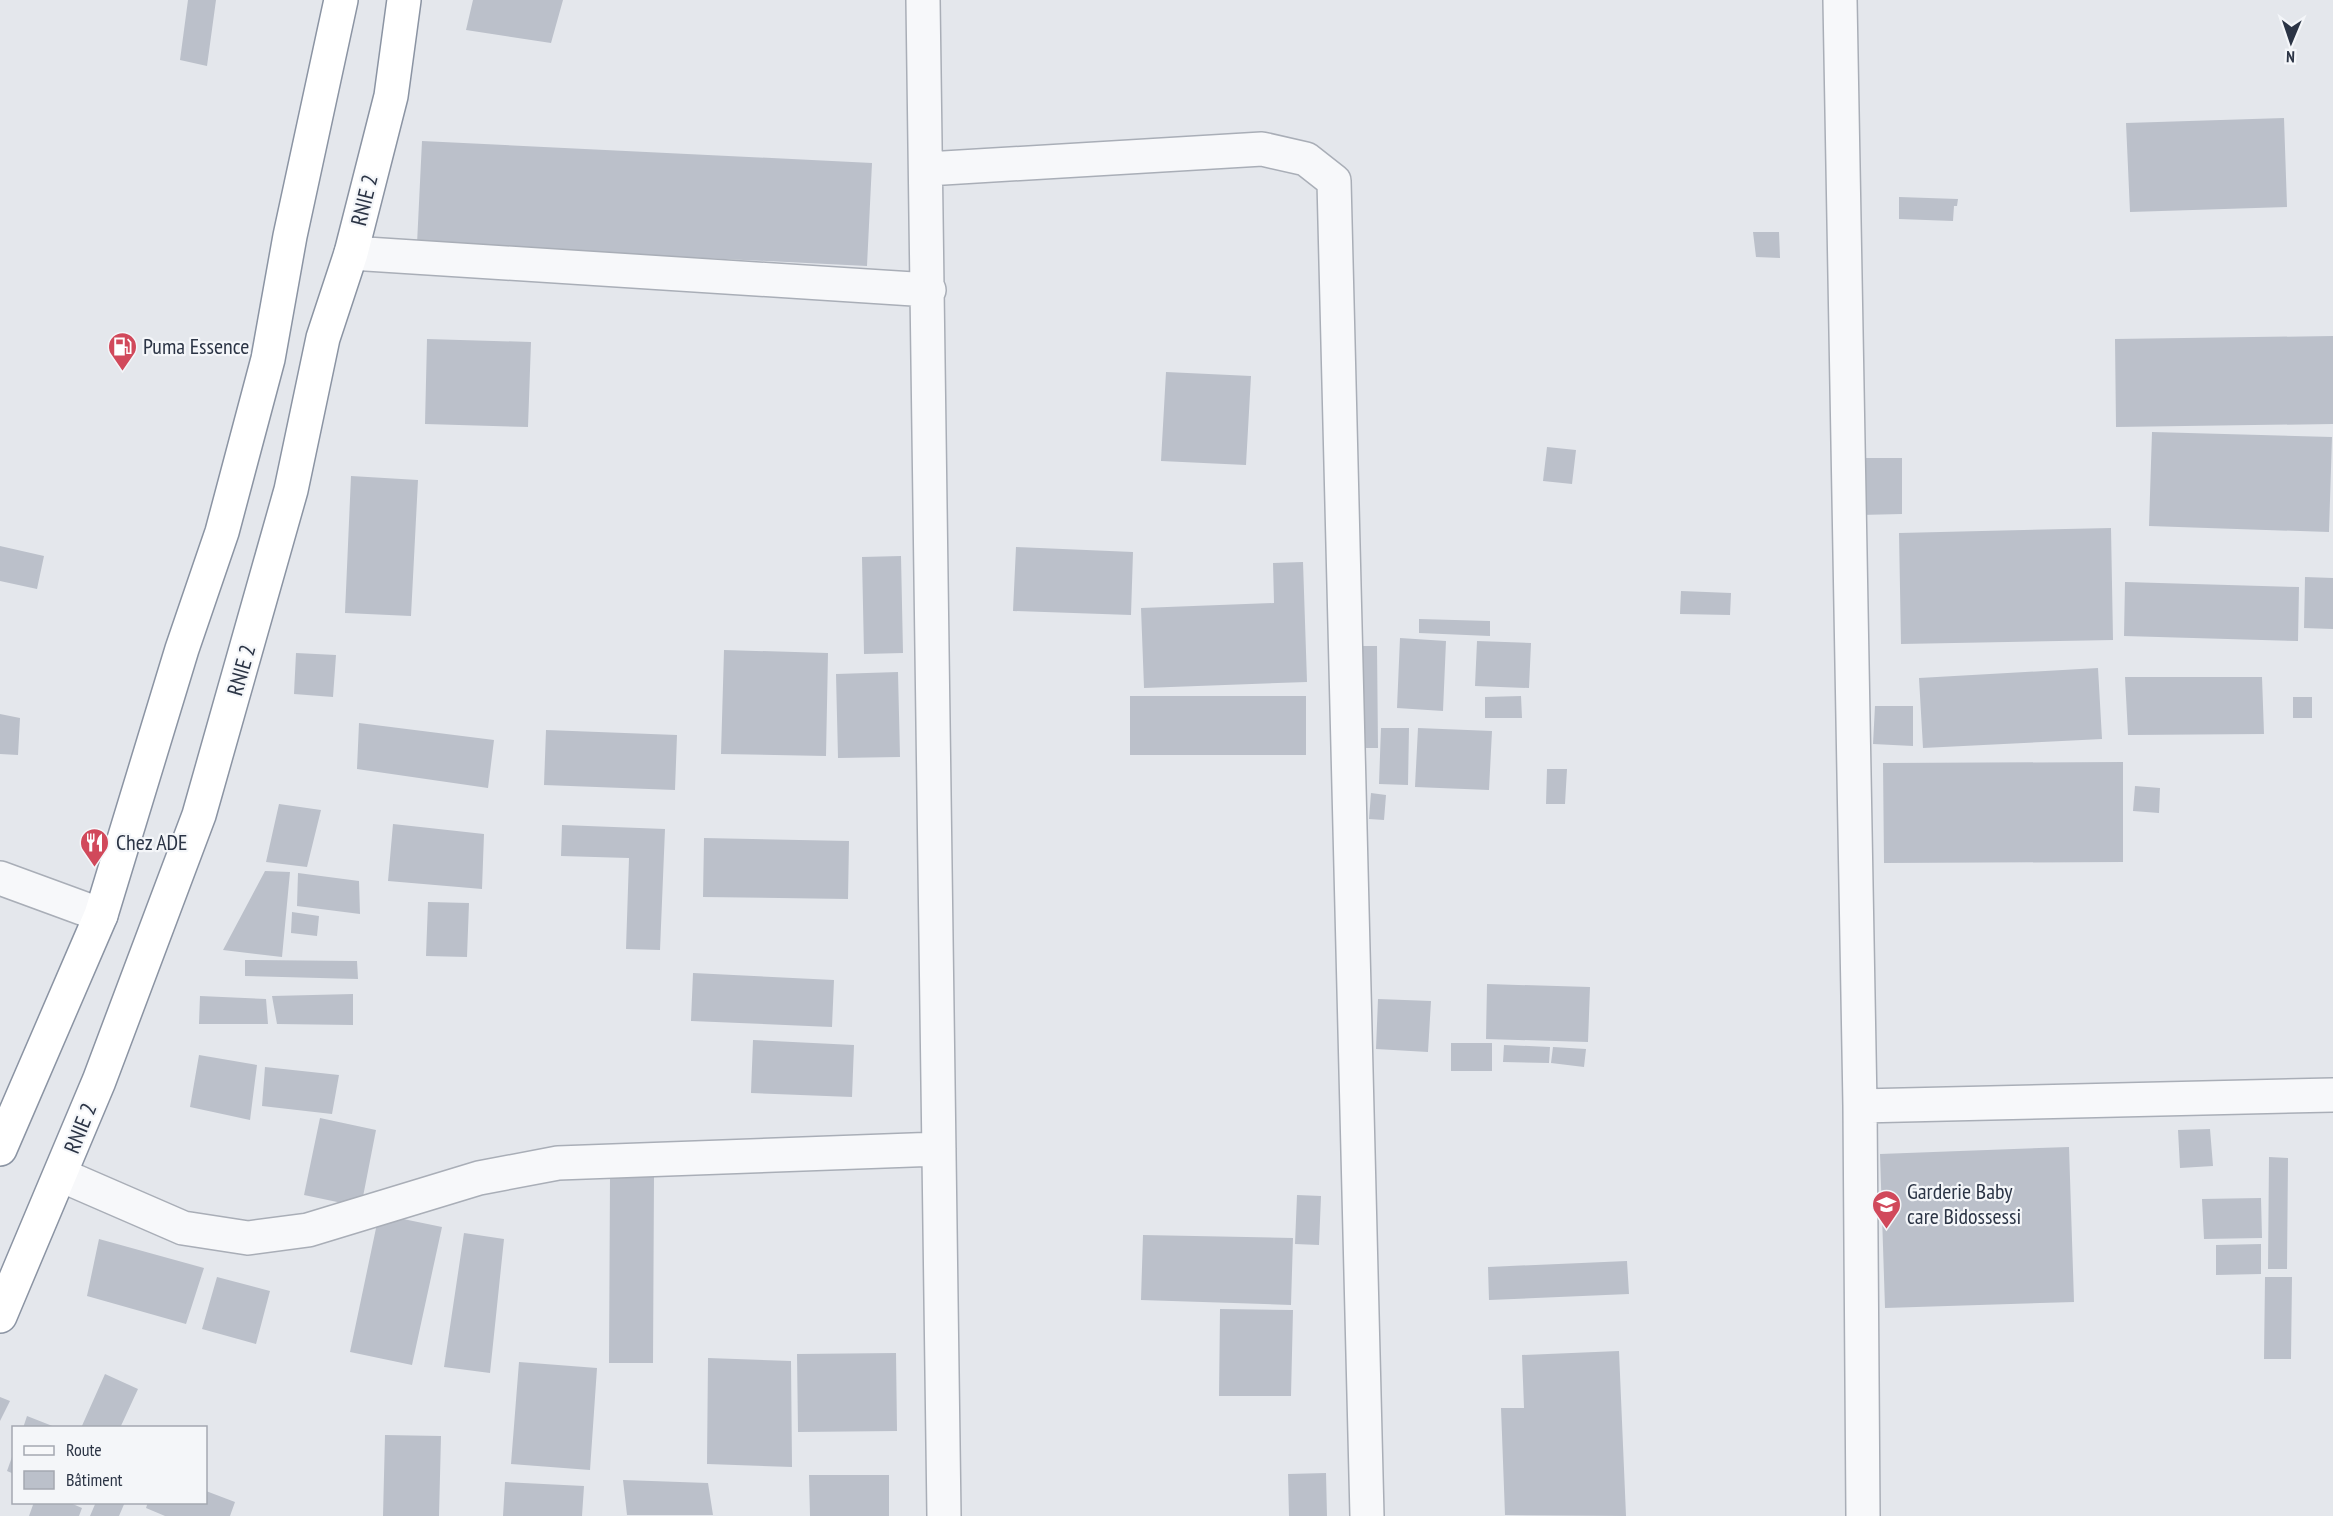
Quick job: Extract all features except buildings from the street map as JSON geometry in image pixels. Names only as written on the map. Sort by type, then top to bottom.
[{"type":"highway","points":[[0,1149],[101,915],[182,649],[222,532],[268,359],[290,236],[341,0]]},
{"type":"highway","name":"RNIE 2","points":[[0,1316],[99,1081],[199,815],[291,490],[323,338],[351,253],[391,96],[404,0]]},
{"type":"street","points":[[923,0],[944,1516]]},
{"type":"street","points":[[1840,0],[1860,1106],[1863,1516]]},
{"type":"street","points":[[927,169],[1262,149],[1306,159],[1334,181],[1367,1516]]},
{"type":"street","points":[[351,253],[928,290]]},
{"type":"street","points":[[0,878],[101,915]]},
{"type":"street","points":[[1860,1106],[2333,1095]]},
{"type":"street","points":[[61,1174],[183,1228],[249,1238],[308,1230],[479,1178],[558,1162],[939,1149]]},
{"type":"place","name":"Puma Essence","points":[[122,372]]},
{"type":"place","name":"Chez ADE","points":[[95,868]]},
{"type":"place","name":"Garderie Baby care Bidossessi","points":[[1886,1230]]}]
